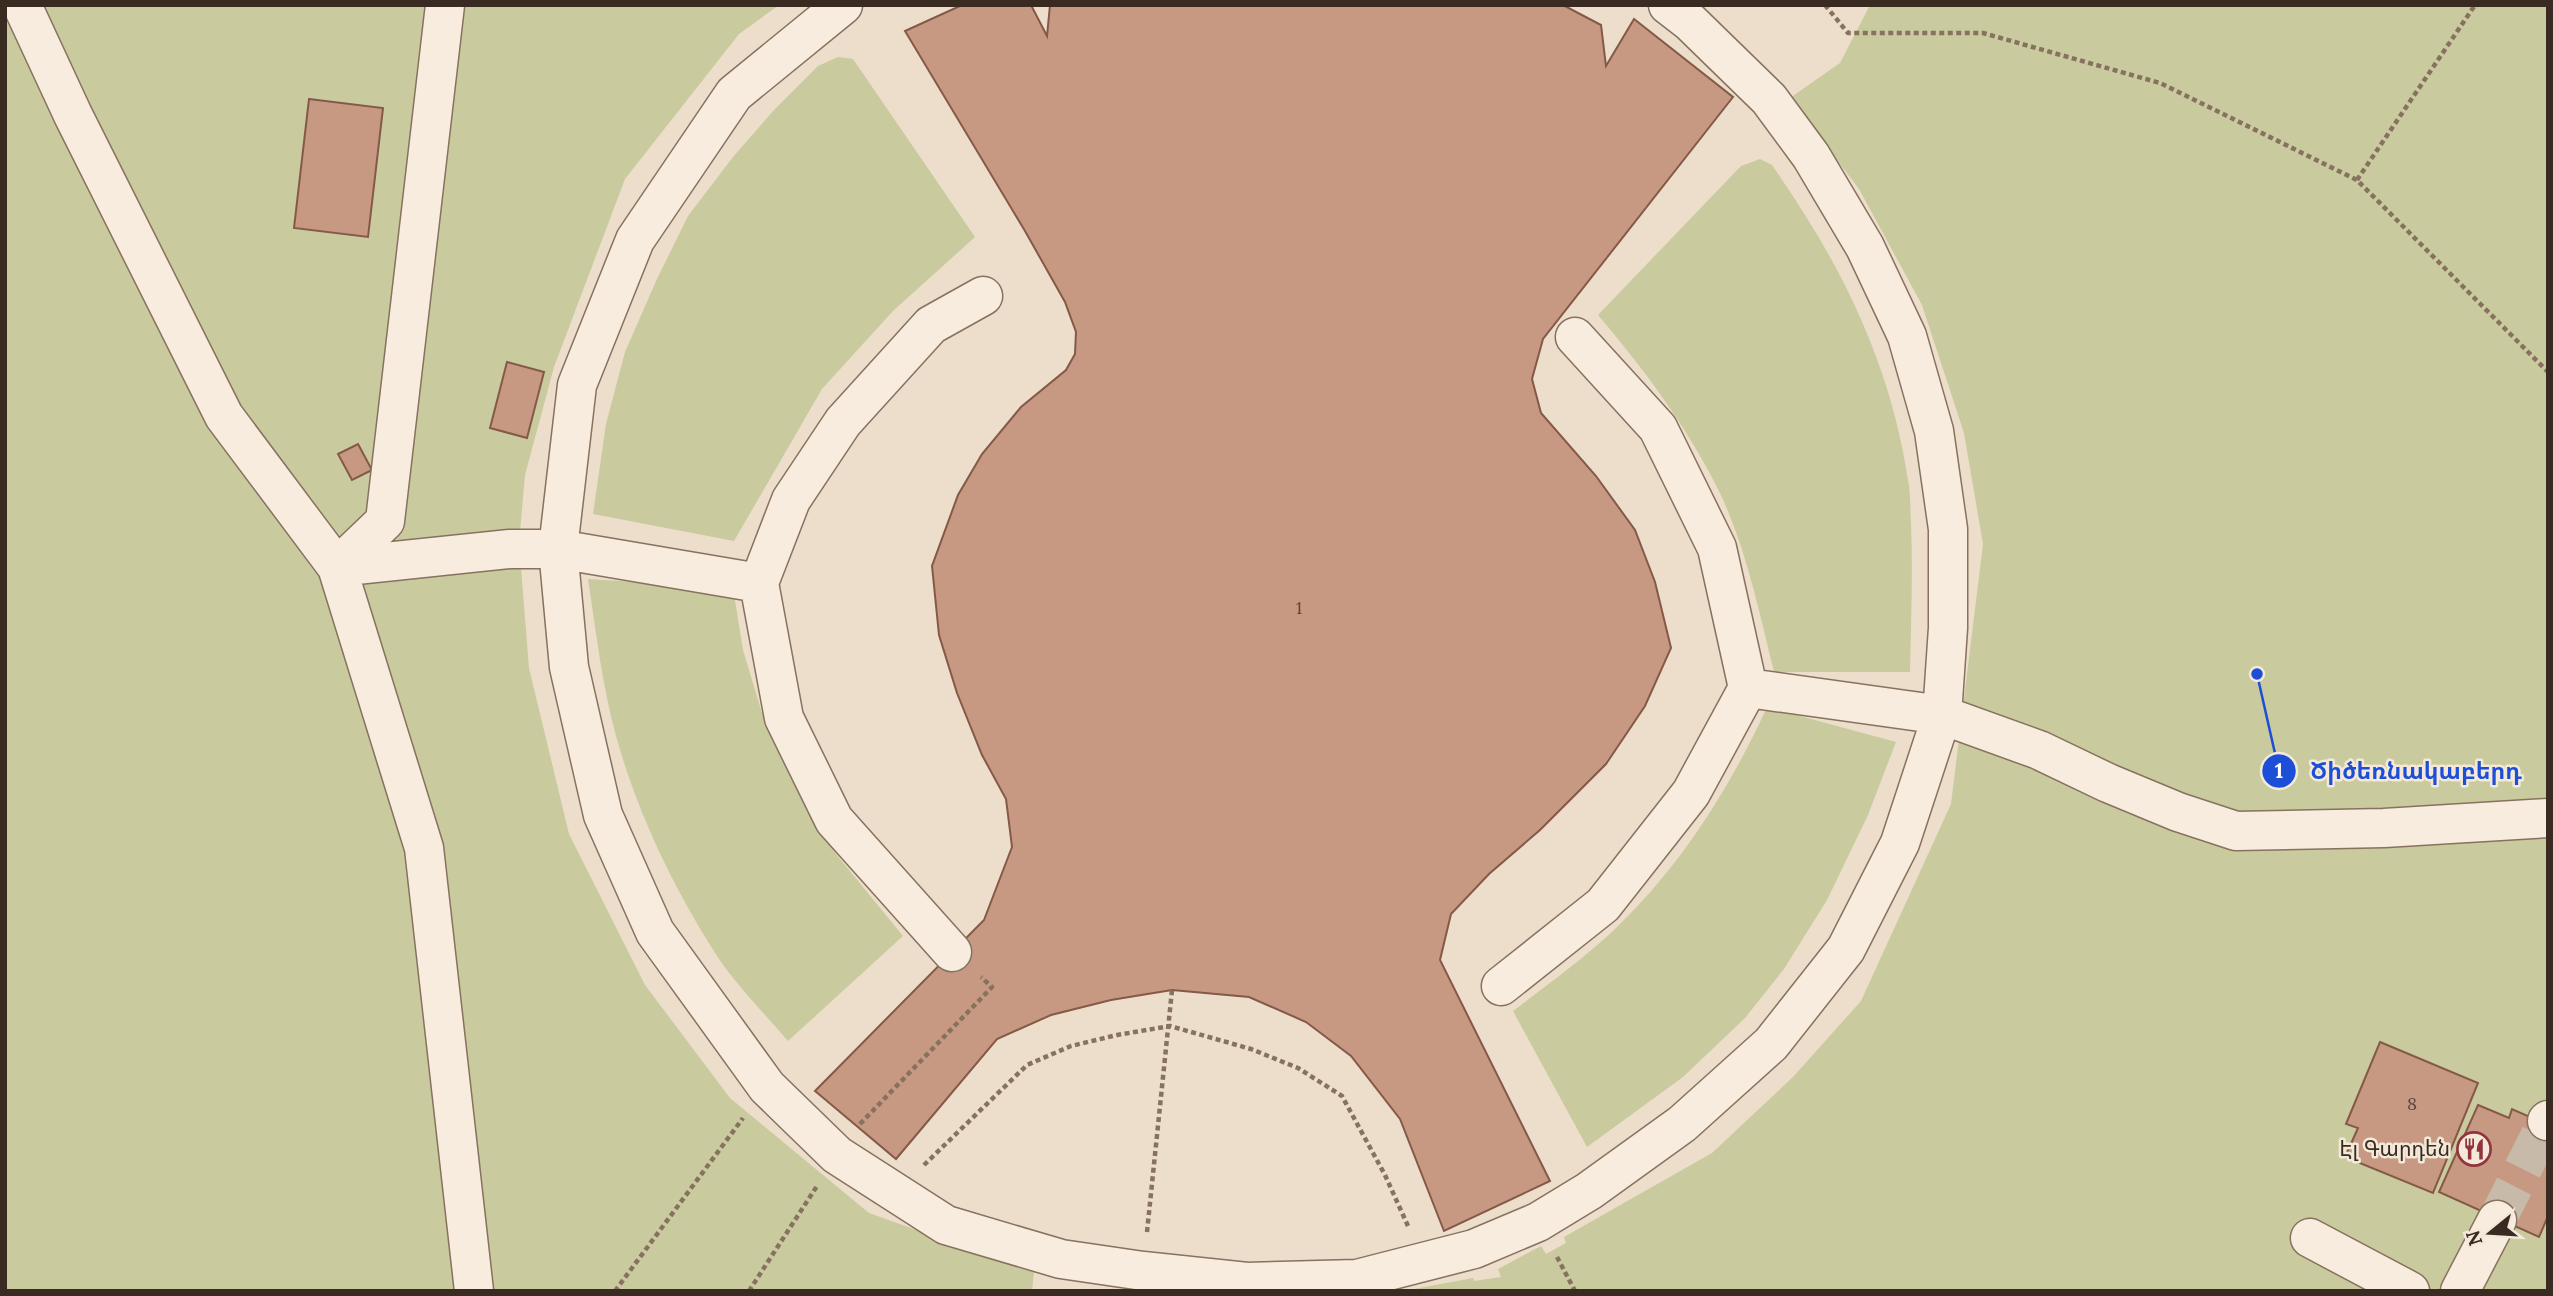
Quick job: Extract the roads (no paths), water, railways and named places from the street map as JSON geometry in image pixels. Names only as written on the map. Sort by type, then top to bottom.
[{"type":"street","points":[[22,5],[73,115],[223,416],[337,567],[424,848],[474,1291]]},
{"type":"street","points":[[337,567],[385,521],[444,5]]},
{"type":"street","points":[[843,5],[734,94],[635,240],[577,385],[558,549],[569,667],[603,815],[654,932],[767,1087],[847,1140],[896,1193],[946,1224],[1061,1259],[1247,1282],[1357,1279],[1474,1249],[1538,1222],[1589,1192],[1682,1124],[1771,1044],[1846,949],[1900,843],[1942,715],[1948,628],[1948,529],[1934,431],[1907,336],[1865,247],[1811,156],[1769,99],[1690,22],[1668,5]]},
{"type":"street","points":[[952,951],[834,820],[784,718],[759,583],[791,500],[843,422],[931,325],[983,296]]},
{"type":"street","points":[[1501,986],[1603,905],[1691,793],[1748,688],[1717,548],[1658,428],[1575,337]]},
{"type":"street","points":[[337,567],[510,549],[558,549],[759,583]]},
{"type":"street","points":[[1748,688],[1942,715],[2039,750],[2178,812],[2236,831],[2384,828],[2548,818]]},
{"type":"street","points":[[2460,1291],[2497,1220]]},
{"type":"street","points":[[2310,1238],[2410,1291]]},
{"type":"tunnel","points":[[2497,1220],[2547,1121]]},
{"type":"place","name":"Ծիծեռնակաբերդ","points":[[2257,674]]},
{"type":"place","name":"Էլ Գարդեն","points":[[2474,1149]]}]
